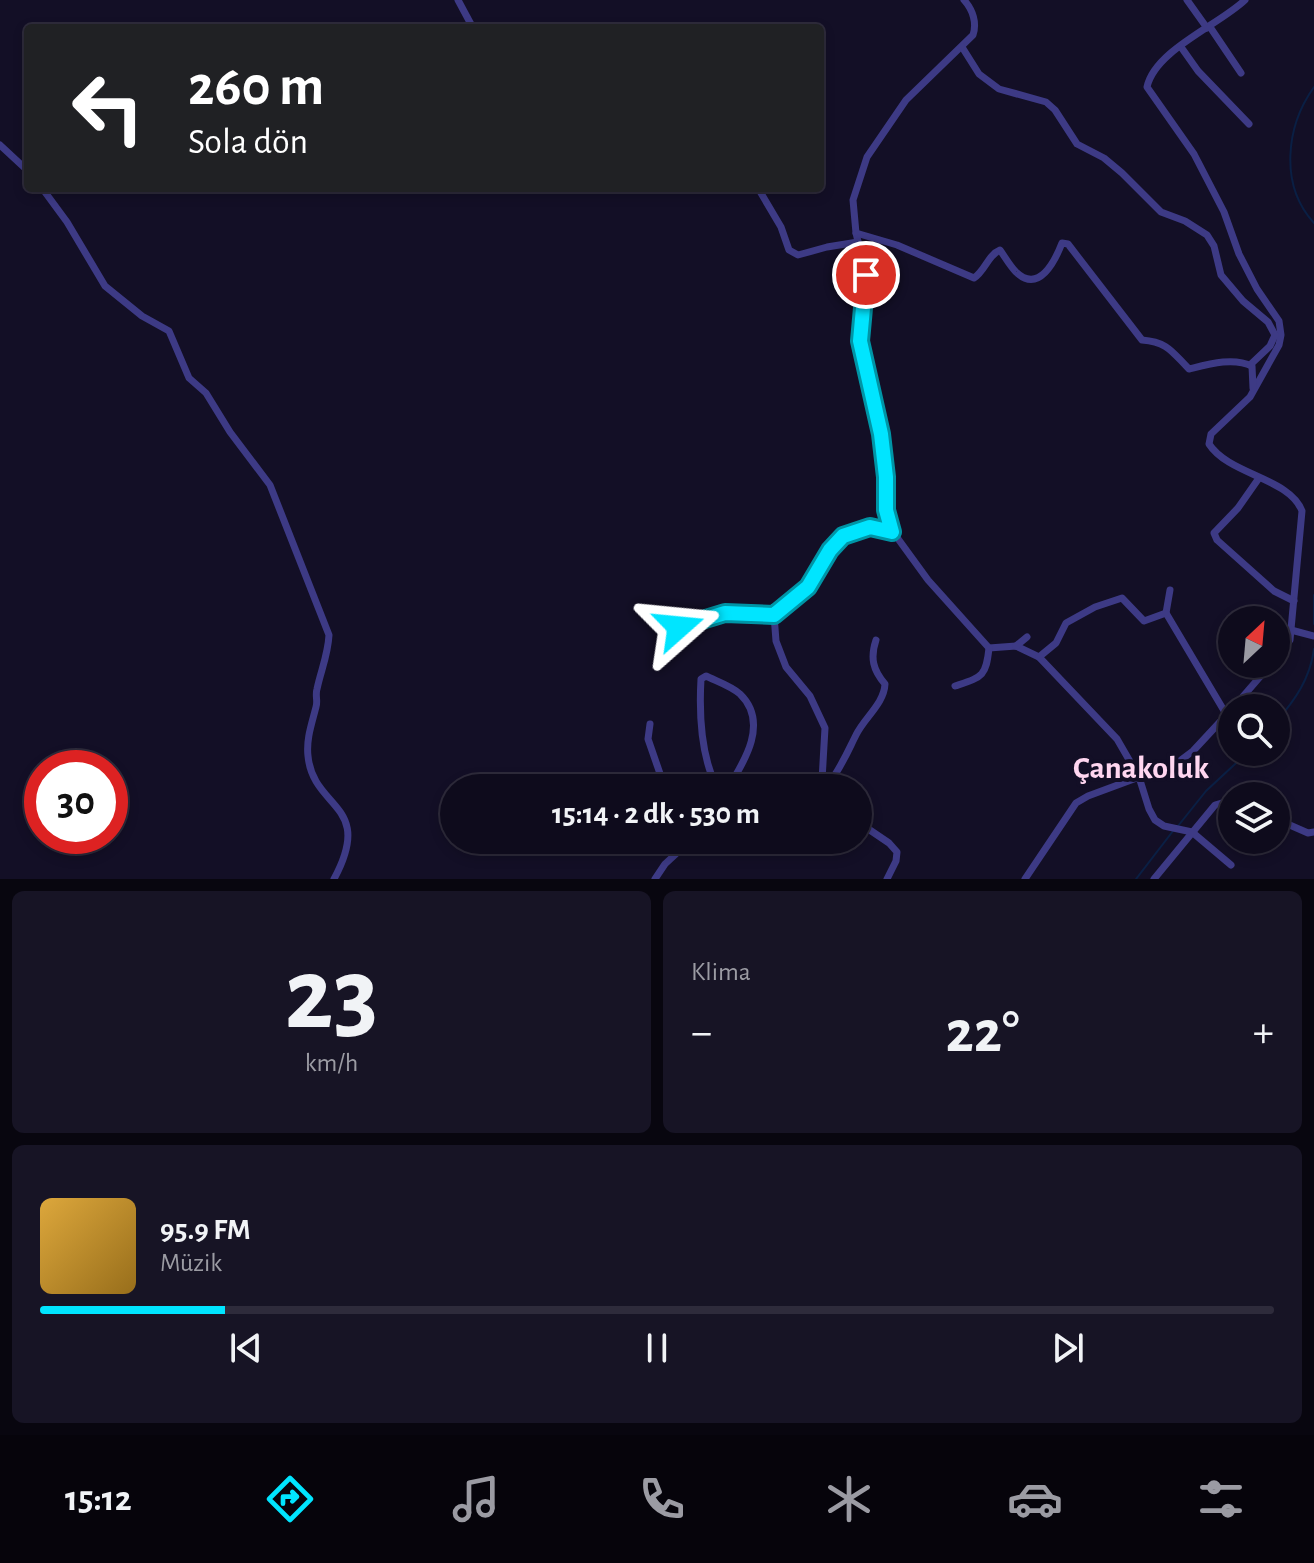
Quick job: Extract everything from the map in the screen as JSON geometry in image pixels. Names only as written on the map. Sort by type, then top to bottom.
[{"type":"street","points":[[458,0],[471,24]]},
{"type":"street","points":[[964,0],[976,26],[973,35],[906,100],[867,157],[853,200],[856,233],[866,275],[860,341],[880,424],[886,510],[892,532],[928,580],[989,648]]},
{"type":"street","points":[[1187,0],[1241,73]]},
{"type":"street","points":[[1245,0],[1181,47],[1153,72],[1147,87],[1194,154],[1224,212],[1239,254],[1257,289],[1279,321],[1279,345],[1253,391],[1211,434],[1209,444],[1215,453],[1296,499],[1306,509],[1290,640]]},
{"type":"street","points":[[856,233],[897,245],[974,278],[1000,250],[1017,273],[1029,279],[1041,277],[1053,266],[1062,243],[1068,244],[1142,340],[1157,341],[1168,347],[1189,369],[1217,362],[1250,365],[1270,346],[1275,335],[1268,322],[1243,301],[1221,275],[1214,246],[1207,235],[1185,221],[1161,212],[1104,158],[1077,144],[1055,110],[1046,102],[999,89],[979,74],[962,47]]},
{"type":"street","points":[[1181,47],[1198,71],[1249,124]]},
{"type":"street","points":[[0,145],[24,167]]},
{"type":"street","points":[[45,192],[67,222],[105,286],[142,316],[169,331],[189,378],[206,393],[230,432],[270,485],[329,635],[328,654],[316,691],[317,703],[307,758],[321,787],[344,819],[349,838],[345,856],[334,879]]},
{"type":"street","points":[[760,192],[781,227],[789,250],[798,255],[858,242]]},
{"type":"street","points":[[1250,365],[1253,391]]},
{"type":"street","points":[[1259,478],[1238,508],[1214,533],[1217,540],[1274,591],[1294,601]]},
{"type":"street","points":[[679,627],[725,613],[774,615],[808,587],[830,550],[843,536],[870,527],[892,532]]},
{"type":"street","points":[[1170,590],[1166,613],[1219,694]]},
{"type":"street","points":[[1039,657],[1056,643],[1066,623],[1095,607],[1122,598],[1144,621],[1166,613]]},
{"type":"street","points":[[774,615],[776,641],[786,667],[810,696],[825,728],[822,774]]},
{"type":"street","points":[[1291,630],[1311,635]]},
{"type":"street","points":[[1016,646],[1027,637]]},
{"type":"street","points":[[836,774],[856,735],[884,694],[885,684],[877,675],[872,660],[876,640]]},
{"type":"street","points":[[989,648],[1016,646],[1039,657],[1117,739],[1139,777],[1155,820],[1192,832],[1231,865]]},
{"type":"street","points":[[955,686],[979,678],[985,672],[989,648]]},
{"type":"street","points":[[712,774],[700,716],[701,679],[706,676],[741,695],[752,715],[754,739],[735,774]]},
{"type":"street","points":[[1244,694],[1259,678]]},
{"type":"street","points":[[1025,879],[1076,803],[1177,763],[1193,751],[1218,723]]},
{"type":"street","points":[[650,724],[648,739],[660,774]]},
{"type":"street","points":[[1154,879],[1218,804]]},
{"type":"street","points":[[1290,825],[1308,833],[1314,832]]},
{"type":"street","points":[[872,831],[897,852],[887,879]]},
{"type":"street","points":[[655,879],[675,854]]},
{"type":"waterway","points":[[1314,87],[1297,119],[1290,155],[1295,191],[1314,223]]},
{"type":"waterway","points":[[1314,595],[1314,624]]},
{"type":"waterway","points":[[1290,704],[1309,670],[1314,649]]},
{"type":"waterway","points":[[1178,826],[1206,791],[1233,766]]},
{"type":"waterway","points":[[1136,879],[1173,831]]},
{"type":"district","name":"Çanakoluk","points":[[1141,767]]},
{"type":"route","points":[[679,627],[725,613],[774,615],[808,587],[830,550],[843,536],[870,527],[892,532],[886,510],[886,477],[878,414],[859,333],[866,275]]}]
